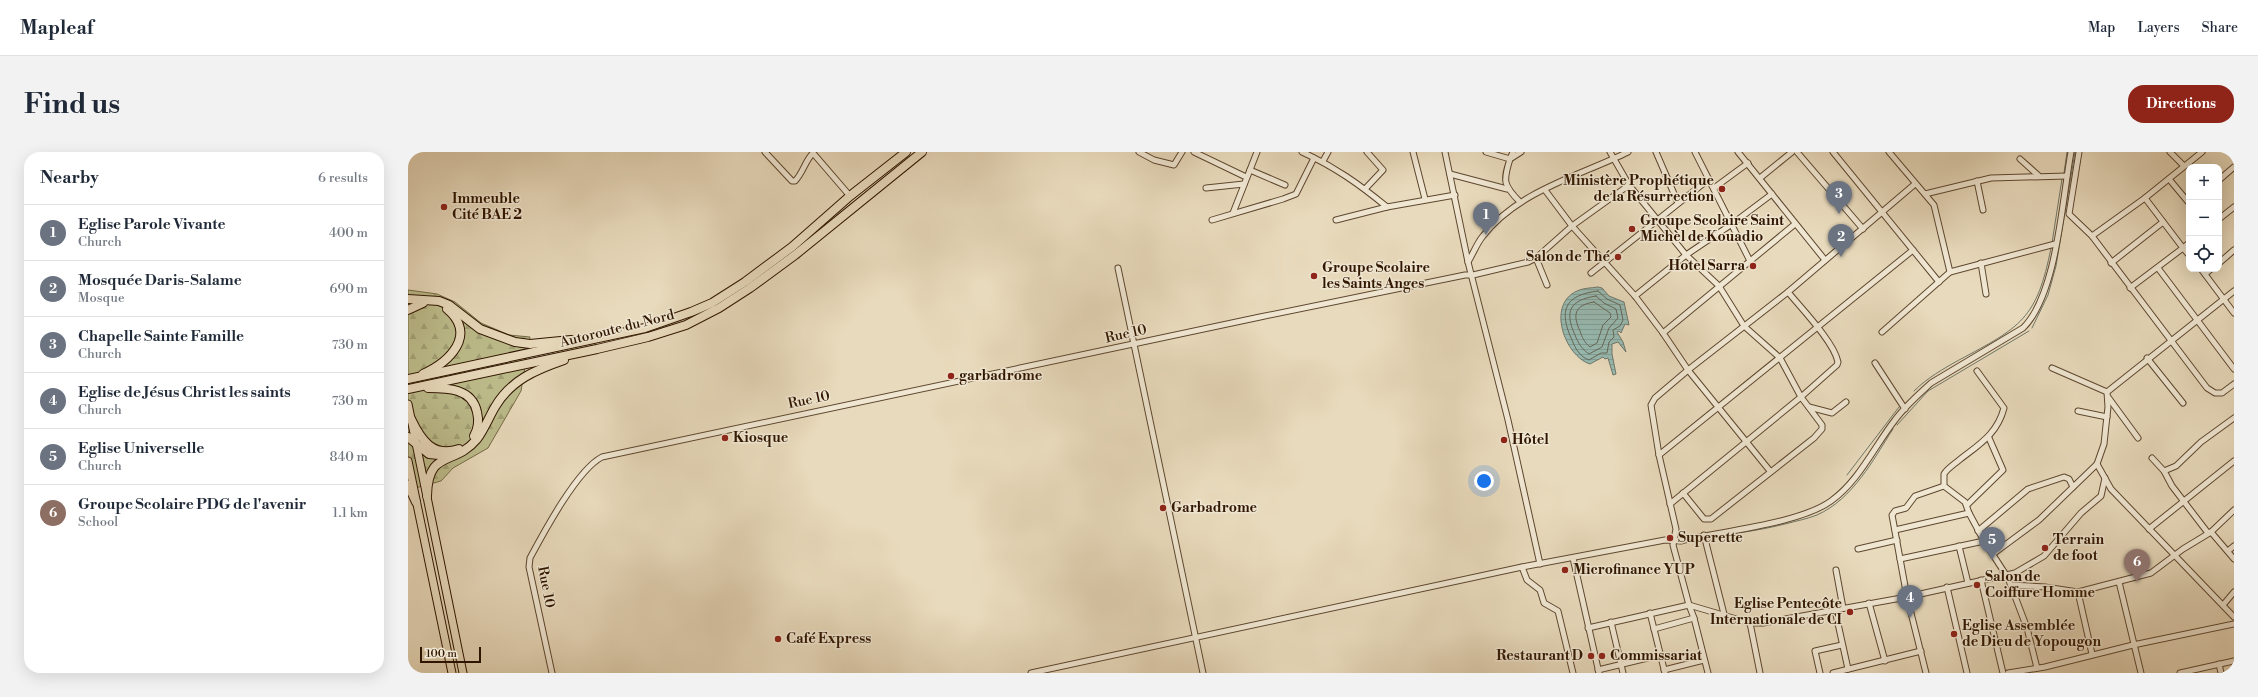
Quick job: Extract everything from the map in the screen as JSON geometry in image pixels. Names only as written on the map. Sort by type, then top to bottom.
[{"type":"highway","name":"Autoroute du Nord","points":[[411,379],[665,322],[712,303],[745,282],[792,247],[850,196],[906,152]]},
{"type":"highway","name":"Autoroute du Nord","points":[[408,389],[648,337],[686,325],[732,301],[795,255],[922,152]]},
{"type":"highway","points":[[410,301],[438,301],[449,305],[480,329],[515,342],[530,344],[598,338]]},
{"type":"highway","points":[[408,310],[415,305],[426,302],[442,306],[452,313],[460,328],[458,346],[451,356],[439,365],[411,379]]},
{"type":"highway","points":[[427,496],[431,470],[441,461],[465,450],[477,438],[504,393],[518,380],[540,368],[597,348]]},
{"type":"highway","points":[[408,389],[445,388],[461,391],[473,402],[478,423],[475,435],[466,445],[453,451],[441,451],[431,448],[425,443],[411,419]]},
{"type":"highway","points":[[408,437],[416,445],[435,456],[451,456]]},
{"type":"highway","points":[[408,486],[416,502]]},
{"type":"main road","points":[[408,405],[463,673]]},
{"type":"main road","points":[[408,460],[452,673]]},
{"type":"street","points":[[765,152],[770,154],[787,177],[792,181],[795,181],[813,153],[850,196]]},
{"type":"street","points":[[1139,152],[1161,163],[1174,166],[1182,152]]},
{"type":"street","points":[[1194,152],[1246,177]]},
{"type":"street","points":[[1233,213],[1257,152]]},
{"type":"street","points":[[1302,152],[1323,161],[1351,178],[1387,207]]},
{"type":"street","points":[[1323,161],[1328,152]]},
{"type":"street","points":[[1365,189],[1383,172],[1366,152]]},
{"type":"street","points":[[1412,152],[1425,199]]},
{"type":"street","points":[[1445,152],[1468,262],[1473,275],[1508,420],[1540,564]]},
{"type":"street","points":[[1486,152],[1510,159],[1521,152]]},
{"type":"street","points":[[1507,189],[1506,173],[1513,152]]},
{"type":"street","points":[[1610,152],[1629,185],[1686,255],[1718,286],[1744,326],[1780,358],[1801,397],[1822,425],[1822,429],[1814,438],[1708,520],[1683,493]]},
{"type":"street","points":[[1468,262],[1482,237],[1491,226],[1520,202],[1628,152]]},
{"type":"street","points":[[1656,152],[1678,203]]},
{"type":"street","points":[[1695,152],[1750,261]]},
{"type":"street","points":[[1738,152],[1825,260]]},
{"type":"street","points":[[1760,178],[1792,152]]},
{"type":"street","points":[[1797,152],[1863,229]]},
{"type":"street","points":[[1833,152],[1939,282]]},
{"type":"street","points":[[1889,152],[1934,205],[1950,272]]},
{"type":"street","points":[[1031,673],[1540,564],[1674,540],[1681,541],[1782,520],[1818,509],[1830,502],[1858,473],[1904,409],[1931,383],[2012,336],[2029,322],[2044,295],[2056,244],[2071,152]]},
{"type":"street","points":[[2079,152],[2069,214],[2092,236],[2206,388],[2215,393],[2222,393],[2234,384]]},
{"type":"street","points":[[2170,152],[2184,166]]},
{"type":"street","points":[[2092,236],[2145,198],[2202,152]]},
{"type":"street","points":[[2231,152],[2234,156]]},
{"type":"street","points":[[1212,220],[1296,194],[1314,158]]},
{"type":"street","points":[[2020,159],[2039,176]]},
{"type":"street","points":[[1714,188],[1748,163]]},
{"type":"street","points":[[2222,177],[2234,167]]},
{"type":"street","points":[[1250,170],[1285,185]]},
{"type":"street","points":[[1450,174],[1507,189],[1520,202]]},
{"type":"street","points":[[1924,194],[1977,181],[2039,176],[2067,176]]},
{"type":"street","points":[[1591,273],[1709,179]]},
{"type":"street","points":[[2169,179],[2186,200]]},
{"type":"street","points":[[1977,181],[1984,210]]},
{"type":"street","points":[[1206,188],[1244,184]]},
{"type":"street","points":[[1708,673],[1694,618],[1688,605],[1673,545],[1676,529],[1659,455],[1651,405],[1655,398],[1688,370],[1788,292],[1916,184]]},
{"type":"street","points":[[1548,285],[1536,258],[1572,226],[1629,185]]},
{"type":"street","points":[[1545,190],[1603,264],[1621,280],[1634,296],[1663,333],[1688,370],[1770,471]]},
{"type":"street","points":[[1336,220],[1387,207],[1454,194]]},
{"type":"street","points":[[1634,296],[1686,255],[1732,224],[1772,194]]},
{"type":"street","points":[[2145,198],[2186,252]]},
{"type":"street","points":[[2222,217],[2234,207]]},
{"type":"street","points":[[2111,263],[2163,222]]},
{"type":"street","points":[[1663,333],[1718,286],[1795,224]]},
{"type":"street","points":[[1882,332],[1950,272],[2056,244]]},
{"type":"street","points":[[2130,288],[2186,246]]},
{"type":"street","points":[[1659,455],[1913,250]]},
{"type":"street","points":[[2222,260],[2234,250]]},
{"type":"street","name":"Rue 10","points":[[552,673],[529,564],[538,544],[578,479],[595,461],[602,457],[1260,317],[1465,275],[1473,275],[1536,258]]},
{"type":"street","points":[[1980,263],[1986,294]]},
{"type":"street","points":[[1118,268],[1203,673]]},
{"type":"street","points":[[2158,268],[2234,369]]},
{"type":"street","points":[[2207,272],[2205,274],[2234,312]]},
{"type":"street","points":[[1993,554],[2039,520],[2097,464],[2104,444],[2107,418],[2107,394],[2147,358],[2234,291]]},
{"type":"street","points":[[1670,504],[1801,397],[1838,362],[1835,354],[1817,327],[1788,292]]},
{"type":"street","points":[[2147,358],[2183,403]]},
{"type":"street","points":[[1875,362],[1904,409]]},
{"type":"street","points":[[2052,368],[2107,394],[2138,438]]},
{"type":"street","points":[[1976,371],[2004,408],[2002,416],[1989,438],[1946,472],[1943,479],[1944,486],[1967,505],[1969,513],[1978,531],[2006,576],[2027,628],[2037,668]]},
{"type":"street","points":[[1808,406],[1832,413],[1846,402]]},
{"type":"street","points":[[2078,411],[2107,418]]},
{"type":"street","points":[[2164,472],[2176,466],[2202,442],[2232,419],[2234,425]]},
{"type":"street","points":[[1967,505],[2003,470],[1989,438]]},
{"type":"street","points":[[2152,458],[2164,472],[2172,486],[2210,533],[2234,559]]},
{"type":"street","points":[[2149,529],[2234,461]]},
{"type":"street","points":[[2097,464],[2111,489],[2234,617]]},
{"type":"street","points":[[1978,531],[2030,488],[2064,477],[2069,479],[2073,487]]},
{"type":"street","points":[[1588,628],[1688,605],[1724,614],[1750,623],[1763,623],[1907,597],[1968,582],[2006,576],[2030,566],[2044,556],[2081,513],[2101,496],[2105,478]]},
{"type":"street","points":[[1926,673],[1907,597],[1893,513],[1906,508],[1915,496],[1944,486]]},
{"type":"street","points":[[2011,586],[2045,587],[2078,592],[2151,573],[2175,555],[2210,533],[2234,510]]},
{"type":"street","points":[[1895,530],[1969,513]]},
{"type":"street","points":[[1704,535],[1724,614]]},
{"type":"street","points":[[1858,549],[1897,540]]},
{"type":"street","points":[[1900,559],[1984,541]]},
{"type":"street","points":[[1960,546],[1968,582]]},
{"type":"street","points":[[2228,551],[2234,546]]},
{"type":"street","points":[[1574,558],[1598,671],[1660,655]]},
{"type":"street","points":[[1522,568],[1526,580],[1540,590],[1544,604],[1558,612],[1572,673]]},
{"type":"street","points":[[1836,570],[1843,608]]},
{"type":"street","points":[[1981,580],[2003,673]]},
{"type":"street","points":[[2119,582],[2141,673]]},
{"type":"street","points":[[1946,588],[1967,673]]},
{"type":"street","points":[[2078,592],[2092,654]]},
{"type":"street","points":[[2223,605],[2234,592]]},
{"type":"street","points":[[1870,603],[1885,661]]},
{"type":"street","points":[[1835,610],[1848,669]]},
{"type":"street","points":[[1650,613],[1664,672],[1704,660]]},
{"type":"street","points":[[1654,629],[1694,618]]},
{"type":"street","points":[[1610,622],[1623,673]]},
{"type":"street","points":[[1750,623],[1760,673]]},
{"type":"street","points":[[2008,673],[2023,672],[2092,654],[2234,624]]},
{"type":"street","points":[[1820,673],[1815,651],[1842,645]]},
{"type":"street","points":[[1833,673],[1921,651]]},
{"type":"street","points":[[2180,673],[2234,661]]},
{"type":"street","points":[[2219,664],[2221,673]]},
{"type":"green space","points":[[408,290],[437,294],[455,302],[481,323],[509,335],[530,337],[521,391],[488,448],[453,468],[441,481],[408,490]]},
{"type":"water","points":[[1598,287],[1602,288],[1609,296],[1624,302],[1629,325],[1625,324],[1621,333],[1619,331],[1617,332],[1623,342],[1626,352],[1618,342],[1612,344],[1612,354],[1616,374],[1613,375],[1608,358],[1605,359],[1603,357],[1590,364],[1581,359],[1573,351],[1562,330],[1562,307],[1568,298],[1579,290]]},
{"type":"waterway","points":[[2064,173],[2067,152]]},
{"type":"waterway","points":[[2032,328],[2048,295],[2056,266],[2075,152]]},
{"type":"waterway","points":[[2052,243],[2062,179]]},
{"type":"waterway","points":[[1914,391],[1941,370],[1998,339],[2012,329],[2023,318],[2032,306],[2039,291],[2046,272],[2051,248]]},
{"type":"waterway","points":[[1897,425],[1928,391],[2029,331]]},
{"type":"waterway","points":[[1847,475],[1899,407]]},
{"type":"waterway","points":[[1737,533],[1805,519],[1830,508],[1852,489],[1861,478],[1893,429]]},
{"type":"place","name":"Ministère Prophétique de la Résurrection","points":[[1722,189]]},
{"type":"place","name":"Immeuble Cité BAE 2","points":[[444,207]]},
{"type":"place","name":"Chapelle Sainte Famille","points":[[1839,214]]},
{"type":"place","name":"Groupe Scolaire Saint Michèl de Kouadio","points":[[1632,229]]},
{"type":"place","name":"Eglise Parole Vivante","points":[[1486,235]]},
{"type":"place","name":"Salon de Thé","points":[[1618,257]]},
{"type":"place","name":"Mosquée Daris-Salame","points":[[1841,257]]},
{"type":"place","name":"Hotel Sarra","points":[[1753,266]]},
{"type":"place","name":"Groupe Scolaire les Saints Anges","points":[[1314,276]]},
{"type":"place","name":"garbadrome","points":[[951,376]]},
{"type":"place","name":"Kiosque","points":[[725,438]]},
{"type":"place","name":"Hôtel","points":[[1504,440]]},
{"type":"place","name":"Garbadrome","points":[[1163,508]]},
{"type":"place","name":"Superette","points":[[1670,538]]},
{"type":"place","name":"Terrain de foot","points":[[2045,548]]},
{"type":"place","name":"Eglise Universelle","points":[[1992,560]]},
{"type":"place","name":"Microfinance YUP","points":[[1565,570]]},
{"type":"place","name":"Groupe Scolaire PDG de l'avenir","points":[[2137,582]]},
{"type":"place","name":"Salon de Coiffure Homme","points":[[1977,585]]},
{"type":"place","name":"Eglise Pentecôte Internationale de CI","points":[[1850,612]]},
{"type":"place","name":"Eglise de Jésus Christ les saints","points":[[1910,618]]},
{"type":"place","name":"Eglise Assemblée de Dieu de Yopougon","points":[[1954,634]]},
{"type":"place","name":"Café Express","points":[[778,639]]},
{"type":"place","name":"Restaurant D","points":[[1591,656]]},
{"type":"place","name":"Commissariat","points":[[1602,656]]}]
